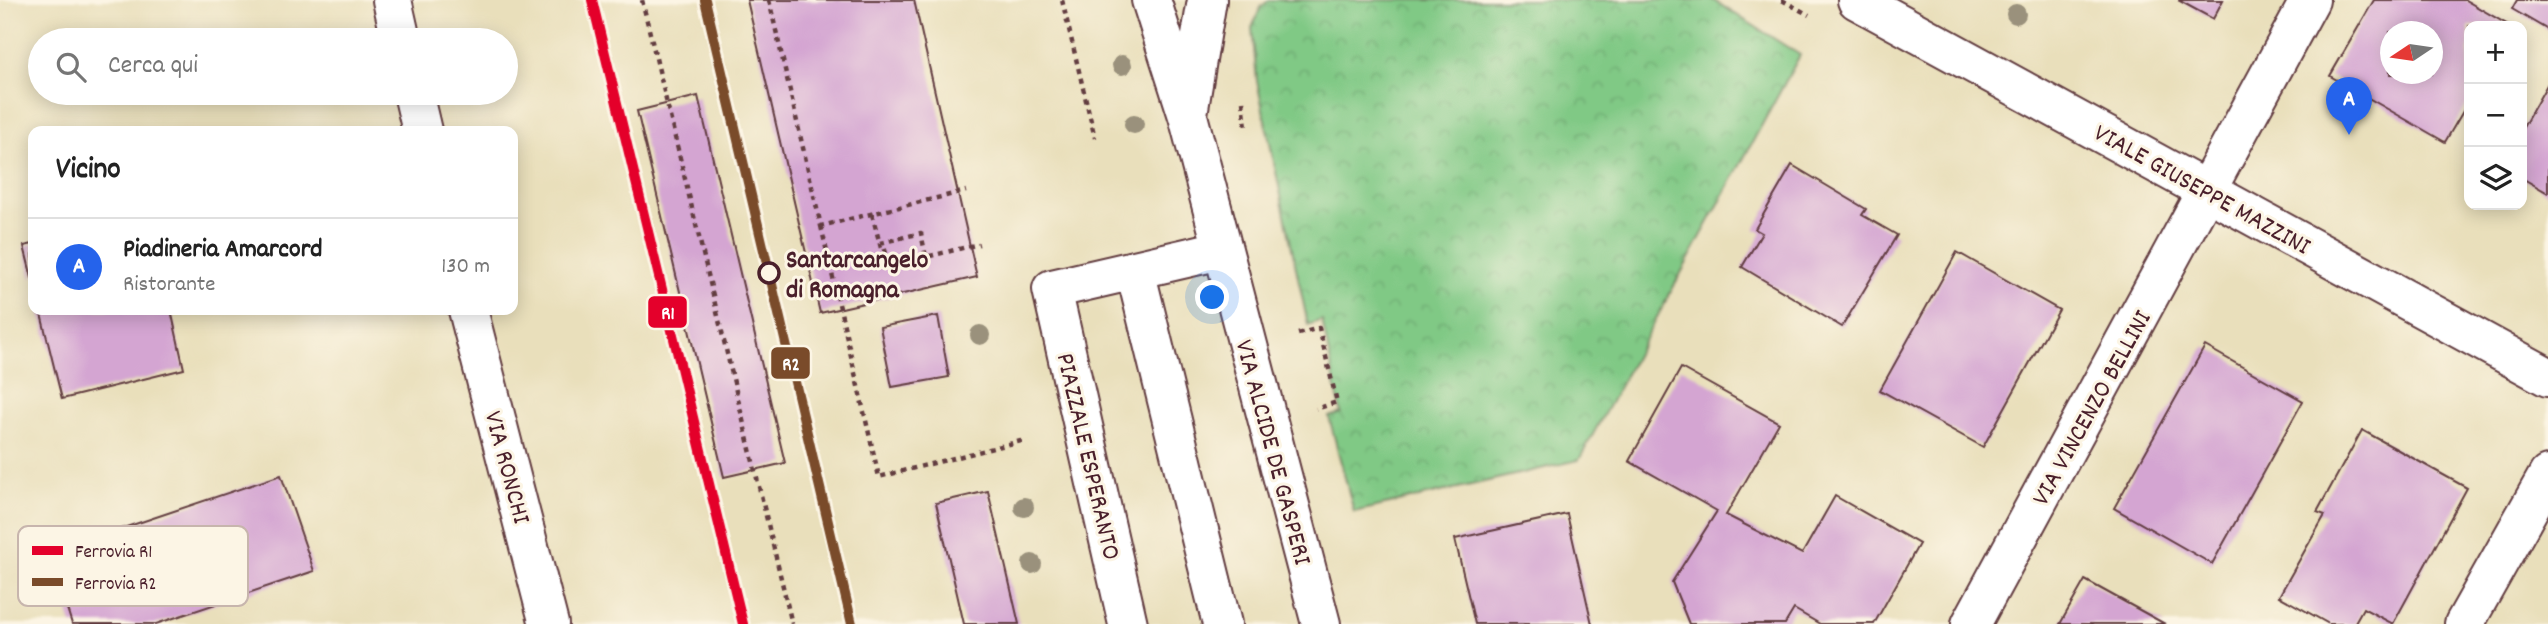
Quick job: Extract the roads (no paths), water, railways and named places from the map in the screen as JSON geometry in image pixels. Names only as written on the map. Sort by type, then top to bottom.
[{"type":"street","points":[[392,0],[398,28]]},
{"type":"street","name":"VIA ALCIDE DE GASPERI","points":[[1151,0],[1188,116],[1321,624]]},
{"type":"street","name":"VIA ALCIDE DE GASPERI","points":[[1188,116],[1207,0]]},
{"type":"street","name":"VIALE GIUSEPPE MAZZINI","points":[[1857,0],[2548,377]]},
{"type":"street","name":"VIA VINCENZO BELLINI","points":[[1972,624],[2310,0]]},
{"type":"street","points":[[416,105],[421,126]]},
{"type":"street","points":[[1221,250],[1135,270],[1222,624]]},
{"type":"street","name":"PIAZZALE ESPERANTO","points":[[1128,624],[1052,289],[1135,270]]},
{"type":"street","name":"VIA RONCHI","points":[[469,315],[549,624]]},
{"type":"street","points":[[2464,624],[2548,475]]},
{"type":"rail line","name":"R1","points":[[592,0],[743,624]]},
{"type":"rail line","name":"R2","points":[[705,0],[852,624]]},
{"type":"place","name":"Piadineria Amarcord","points":[[2349,135]]},
{"type":"place","name":"Santarcangelo di Romagna","points":[[769,273]]}]
